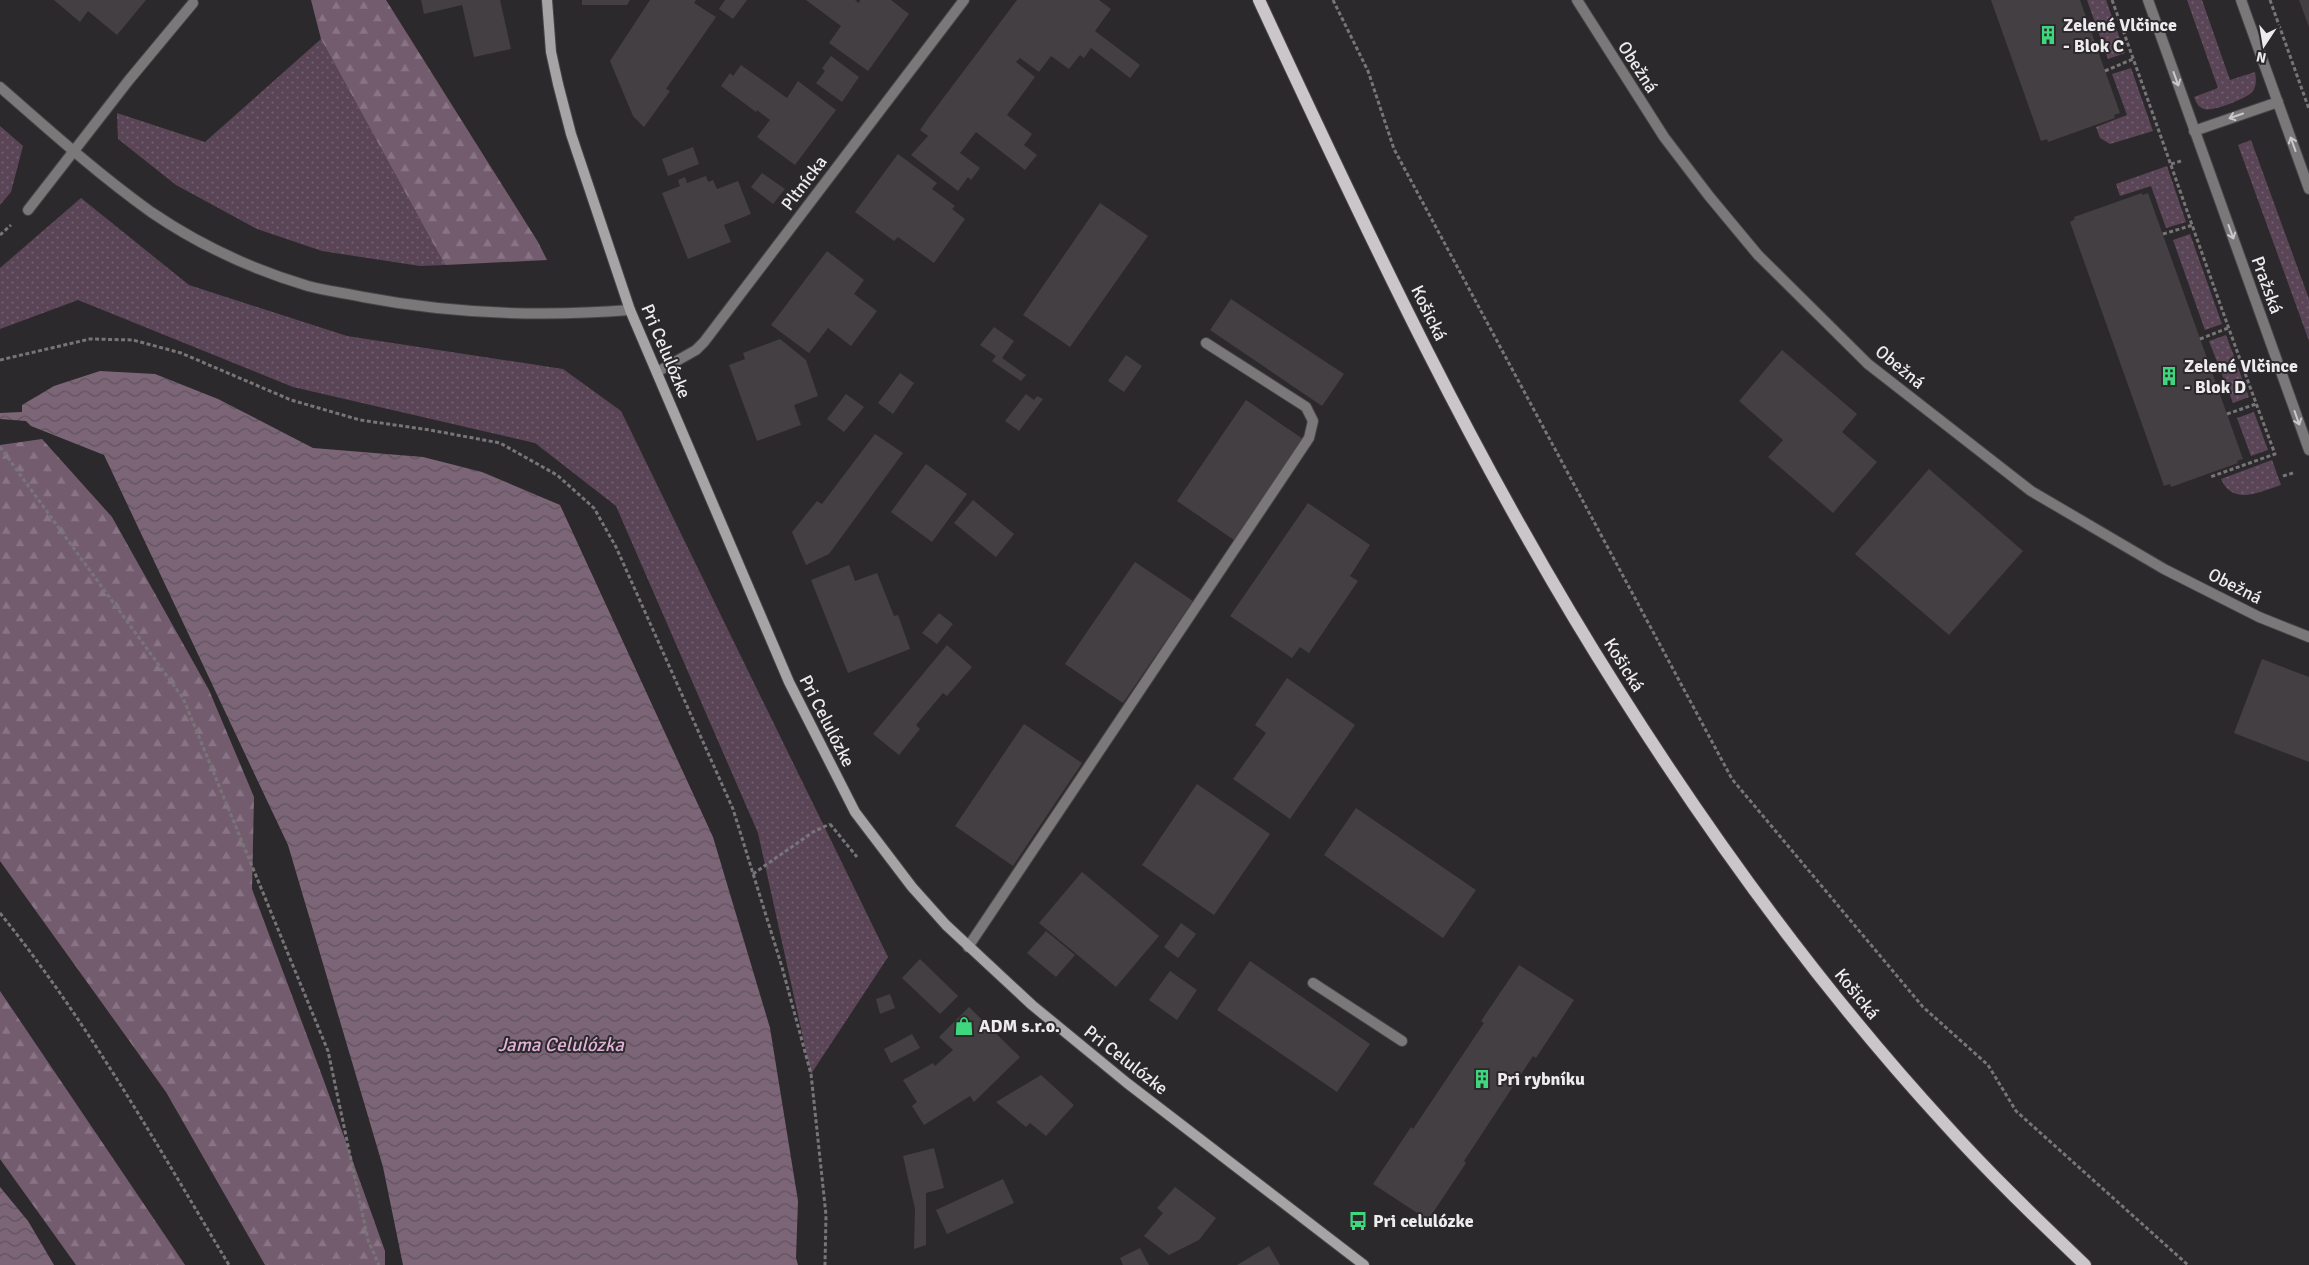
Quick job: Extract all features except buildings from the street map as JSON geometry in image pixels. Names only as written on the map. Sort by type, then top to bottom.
[{"type":"main road","name":"Košická","points":[[1259,0],[1422,340],[1488,466],[1567,606],[1660,754],[1730,857],[1787,933],[1886,1057],[1944,1124],[2006,1189],[2085,1265]]},
{"type":"street","name":"Pri Celulózke","points":[[547,0],[551,52],[571,134],[630,310],[788,682],[855,812],[912,887],[968,947],[1032,1005],[1120,1077],[1364,1265]]},
{"type":"street","name":"Pltnícka","points":[[657,372],[696,350],[704,342],[964,0]]},
{"type":"street","name":"Obežná","points":[[1577,0],[1664,137],[1709,196],[1758,255],[1868,364],[2031,491],[2164,569],[2259,617],[2309,637]]},
{"type":"street","name":"Pražská","points":[[2148,0],[2309,450]]},
{"type":"street","points":[[2241,0],[2309,190]]},
{"type":"street","points":[[28,210],[129,80],[193,3]]},
{"type":"street","points":[[0,87],[74,151],[152,212],[203,243],[254,266],[309,286],[389,302],[502,314],[569,315],[630,310]]},
{"type":"street","points":[[2194,130],[2278,102]]},
{"type":"street","points":[[968,947],[1309,438],[1313,421],[1306,406],[1206,343]]},
{"type":"street","points":[[1313,983],[1402,1042]]},
{"type":"path","points":[[1333,0],[1368,71],[1394,149],[1732,779],[1923,1007],[1988,1065],[2016,1111],[2188,1265]]},
{"type":"path","points":[[2112,0],[2228,328],[2275,454],[2210,478]]},
{"type":"path","points":[[2270,0],[2309,109]]},
{"type":"path","points":[[2105,71],[2133,59]]},
{"type":"path","points":[[2171,164],[2181,161]]},
{"type":"path","points":[[2163,234],[2193,226]]},
{"type":"path","points":[[2200,339],[2228,328]]},
{"type":"path","points":[[0,360],[90,339],[133,340],[182,353],[291,400],[360,420],[500,443],[557,476],[594,508],[616,547],[733,809],[782,967],[811,1074],[826,1215],[825,1265]]},
{"type":"path","points":[[2227,414],[2256,404]]},
{"type":"path","points":[[0,447],[183,698],[328,1051],[368,1240],[379,1265]]},
{"type":"path","points":[[2283,476],[2293,473]]},
{"type":"path","points":[[753,874],[813,832]]},
{"type":"path","points":[[0,913],[42,965],[128,1098],[229,1265]]},
{"type":"shaded area","points":[[2087,0],[2106,0],[2125,53],[2108,59]]},
{"type":"shaded area","points":[[2187,0],[2202,0],[2230,80],[2255,72],[2255,86],[2250,94],[2238,101],[2222,106],[2208,109],[2200,107],[2194,97],[2218,88]]},
{"type":"shaded area","points":[[321,39],[445,265],[420,266],[322,251],[257,229],[176,185],[118,139],[117,113],[205,142]]},
{"type":"shaded area","points":[[2131,68],[2153,131],[2110,144],[2100,138],[2096,127],[2127,115],[2112,74]]},
{"type":"shaded area","points":[[0,126],[23,146],[11,192],[0,205]]},
{"type":"shaded area","points":[[2251,140],[2309,299],[2309,341],[2238,145]]},
{"type":"shaded area","points":[[2167,166],[2186,222],[2166,228],[2151,186],[2120,196],[2116,184]]},
{"type":"shaded area","points":[[81,198],[189,285],[347,336],[563,369],[621,411],[888,957],[811,1074],[758,833],[616,506],[535,443],[293,387],[78,300],[0,329],[0,268]]},
{"type":"shaded area","points":[[2190,234],[2222,324],[2205,330],[2173,240]]},
{"type":"shaded area","points":[[2226,335],[2249,397],[2233,403],[2209,341]]},
{"type":"shaded area","points":[[2254,412],[2268,450],[2251,456],[2237,418]]},
{"type":"shaded area","points":[[2272,460],[2281,485],[2256,493],[2239,495],[2226,487],[2221,479]]},
{"type":"green space","points":[[311,0],[386,0],[538,242],[547,260],[445,265],[321,39]]},
{"type":"green space","points":[[42,439],[112,517],[209,690],[254,797],[252,889],[385,1251],[385,1265],[265,1265],[166,1092],[0,861],[0,445]]},
{"type":"green space","points":[[0,991],[185,1265],[76,1265],[0,1159]]},
{"type":"water","name":"Jama Celulózka","points":[[100,371],[155,374],[218,399],[313,448],[423,457],[482,472],[560,505],[713,837],[770,1028],[798,1201],[796,1258],[798,1265],[403,1265],[383,1167],[288,845],[104,455],[31,426],[26,421],[0,419],[0,413],[22,412],[22,405],[54,386]]},
{"type":"water","points":[[0,1187],[28,1221],[54,1265],[0,1265]]},
{"type":"place","name":"Zelené Vlčince - Blok C","points":[[2048,35]]},
{"type":"place","name":"Zelené Vlčince - Blok D","points":[[2169,376]]},
{"type":"place","name":"ADM s.r.o.","points":[[964,1026]]},
{"type":"place","name":"Pri rybníku","points":[[1482,1079]]},
{"type":"place","name":"Pri celulózke","points":[[1358,1221]]}]
